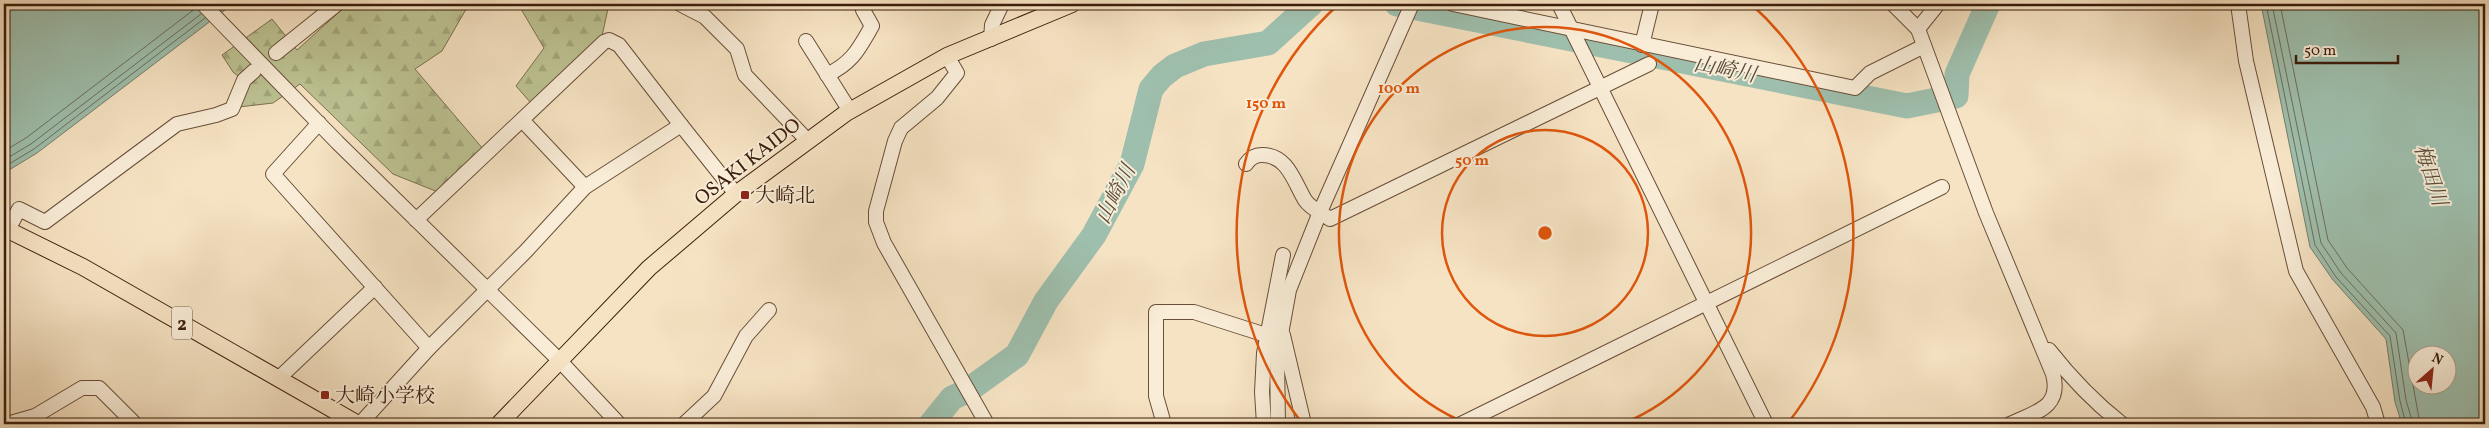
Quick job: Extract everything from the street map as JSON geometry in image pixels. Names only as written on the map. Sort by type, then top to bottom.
[{"type":"main road","name":"OSAKI KAIDO","points":[[499,424],[649,268],[736,194],[808,141],[850,111],[947,56],[1072,4]]},
{"type":"main road","name":"2","points":[[6,229],[83,267],[359,424]]},
{"type":"street","points":[[202,4],[416,220],[560,361],[619,424]]},
{"type":"street","points":[[276,53],[337,4]]},
{"type":"street","points":[[680,4],[705,17],[737,48],[745,74],[808,141]]},
{"type":"street","points":[[828,75],[845,66],[859,49],[872,26],[863,10],[863,4]]},
{"type":"street","points":[[991,39],[992,25],[1002,4]]},
{"type":"street","points":[[1453,4],[1575,37],[1642,45],[1855,88],[1870,73],[1924,46]]},
{"type":"street","points":[[1559,4],[1766,424]]},
{"type":"street","points":[[1642,45],[1652,4]]},
{"type":"street","points":[[1893,4],[1918,30],[1943,100],[2057,387],[2054,400],[2010,424]]},
{"type":"street","points":[[1918,30],[1938,4]]},
{"type":"street","points":[[2238,4],[2246,61],[2296,271],[2373,406],[2378,424]]},
{"type":"street","points":[[1278,424],[1277,356],[1289,290],[1320,212],[1410,7]]},
{"type":"street","points":[[416,220],[604,42],[609,40],[620,45],[736,194]]},
{"type":"street","points":[[806,40],[850,111]]},
{"type":"street","points":[[947,56],[957,73],[937,98],[901,128],[894,141],[876,211],[876,222],[884,243],[986,424]]},
{"type":"street","points":[[1246,164],[1257,155],[1278,159],[1297,181],[1306,202],[1330,219],[1601,89],[1649,64]]},
{"type":"street","points":[[6,229],[19,209],[44,222],[177,124],[216,115],[232,109],[244,80],[254,72]]},
{"type":"street","points":[[522,120],[585,188]]},
{"type":"street","points":[[319,123],[273,174],[429,348]]},
{"type":"street","points":[[359,424],[429,348],[526,251],[585,188],[681,125]]},
{"type":"street","points":[[1461,424],[1942,187]]},
{"type":"street","points":[[1264,424],[1262,392],[1266,335],[1283,255]]},
{"type":"street","points":[[279,378],[375,287]]},
{"type":"street","points":[[684,424],[714,396],[746,336],[769,310]]},
{"type":"street","points":[[1164,424],[1156,396],[1156,312],[1194,312],[1266,335]]},
{"type":"street","points":[[1282,330],[1304,424]]},
{"type":"street","points":[[2037,336],[2072,380],[2096,404],[2122,424]]},
{"type":"street","points":[[7,424],[35,416],[82,388],[99,388],[135,424]]},
{"type":"green space","points":[[348,4],[469,4],[442,51],[415,69],[484,150],[438,192],[393,174],[300,84],[273,103],[239,107],[248,84],[233,72],[222,55],[272,19],[297,50]]},
{"type":"green space","points":[[518,4],[609,4],[602,36],[530,102],[516,86],[544,48]]},
{"type":"water","points":[[4,4],[233,4],[37,153],[4,173]]},
{"type":"water","name":"梅田川","points":[[2261,4],[2485,4],[2485,424],[2402,424],[2395,402],[2386,339],[2333,280],[2310,247]]},
{"type":"waterway","name":"山崎川","points":[[931,424],[952,398],[967,391],[1017,355],[1046,301],[1094,235],[1132,164],[1151,89],[1162,76],[1175,66],[1204,54],[1268,43],[1311,4]]},
{"type":"waterway","name":"山崎川","points":[[1397,4],[1907,106],[1956,96],[1957,74],[1988,4]]},
{"type":"place","name":"大崎北","points":[[745,195]]},
{"type":"place","name":"大崎小学校","points":[[325,395]]}]
